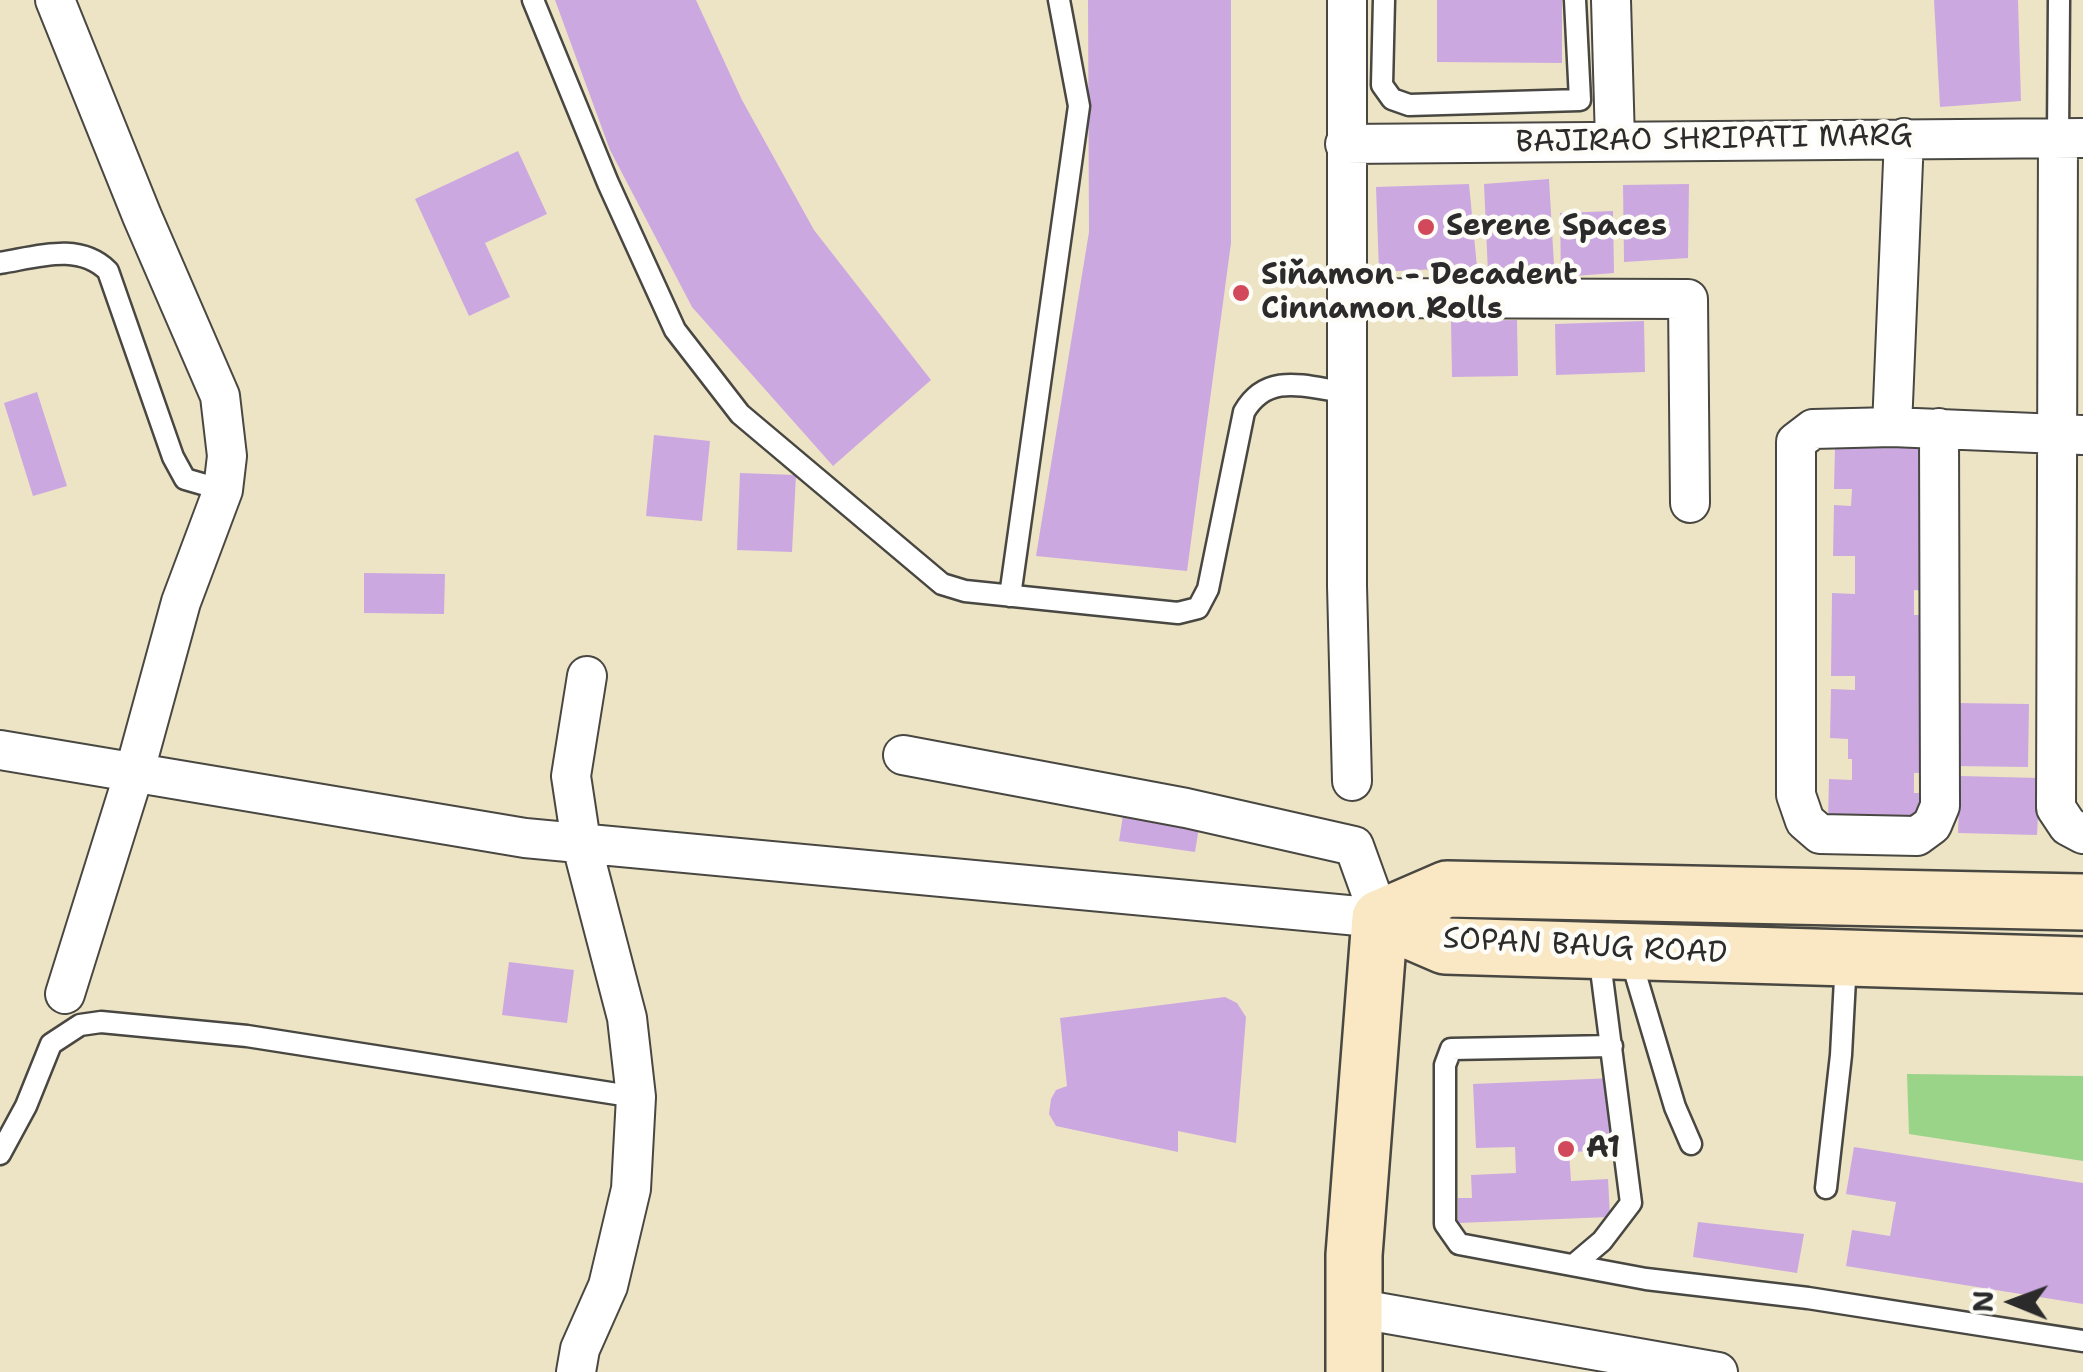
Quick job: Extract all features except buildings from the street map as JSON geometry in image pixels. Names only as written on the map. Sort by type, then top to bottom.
[{"type":"street","points":[[55,0],[220,396],[227,442],[224,490],[181,602],[136,770],[65,994]]},
{"type":"street","points":[[1348,0],[1347,586],[1352,780]]},
{"type":"street","points":[[1611,0],[1615,141]]},
{"type":"street","points":[[2071,137],[2069,435],[2056,808],[2068,826],[2083,834]]},
{"type":"street","name":"BAJIRAO SHRIPATI MARG","points":[[1345,144],[2071,137]]},
{"type":"street","points":[[1892,427],[1904,138]]},
{"type":"street","points":[[1348,298],[1688,299],[1690,503]]},
{"type":"street","points":[[1939,428],[1940,806],[1932,825],[1917,836],[1820,834],[1805,821],[1796,796],[1796,442],[1813,429],[1939,428],[2069,435]]},
{"type":"street","points":[[576,1372],[580,1350],[608,1286],[632,1189],[636,1096],[628,1018],[581,842],[570,776],[587,676]]},
{"type":"street","points":[[0,750],[525,838],[1380,918]]},
{"type":"street","points":[[903,755],[1186,808],[1354,846],[1380,918],[1354,1308],[1354,1372]]},
{"type":"street","name":"SOPAN BAUG ROAD","points":[[1380,918],[1447,888],[2083,902]]},
{"type":"street","name":"SOPAN BAUG ROAD","points":[[1380,918],[1444,946],[2083,964]]},
{"type":"street","points":[[1354,1308],[1718,1372]]},
{"type":"lane","points":[[532,0],[608,183],[676,330],[740,414],[919,568],[965,591],[1178,614],[1198,608],[1208,589],[1244,412],[1255,393],[1271,384],[1350,392]]},
{"type":"lane","points":[[1010,596],[1078,106],[1060,0]]},
{"type":"lane","points":[[1384,0],[1382,85],[1392,98],[1408,106],[1580,100],[1575,0]]},
{"type":"lane","points":[[2059,0],[2071,137]]},
{"type":"lane","points":[[0,262],[78,254],[95,258],[108,270],[173,457],[185,479],[224,490]]},
{"type":"lane","points":[[1576,1262],[1602,1241],[1630,1203],[1612,1046],[1614,951]]},
{"type":"lane","points":[[1614,951],[1691,1144]]},
{"type":"lane","points":[[1826,1188],[1841,1055],[1846,958]]},
{"type":"lane","points":[[0,1154],[26,1106],[50,1044],[80,1026],[101,1022],[247,1036],[636,1096]]},
{"type":"lane","points":[[1612,1046],[1451,1049],[1445,1065],[1446,1224],[1459,1244],[1576,1262],[1646,1279],[1808,1298],[2083,1341]]},
{"type":"green space","points":[[1907,1074],[2083,1076],[2083,1161],[1909,1134]]},
{"type":"place","name":"Serene Spaces","points":[[1426,227]]},
{"type":"place","name":"Siňamon - Decadent Cinnamon Rolls","points":[[1241,293]]},
{"type":"place","name":"A1","points":[[1566,1149]]}]
